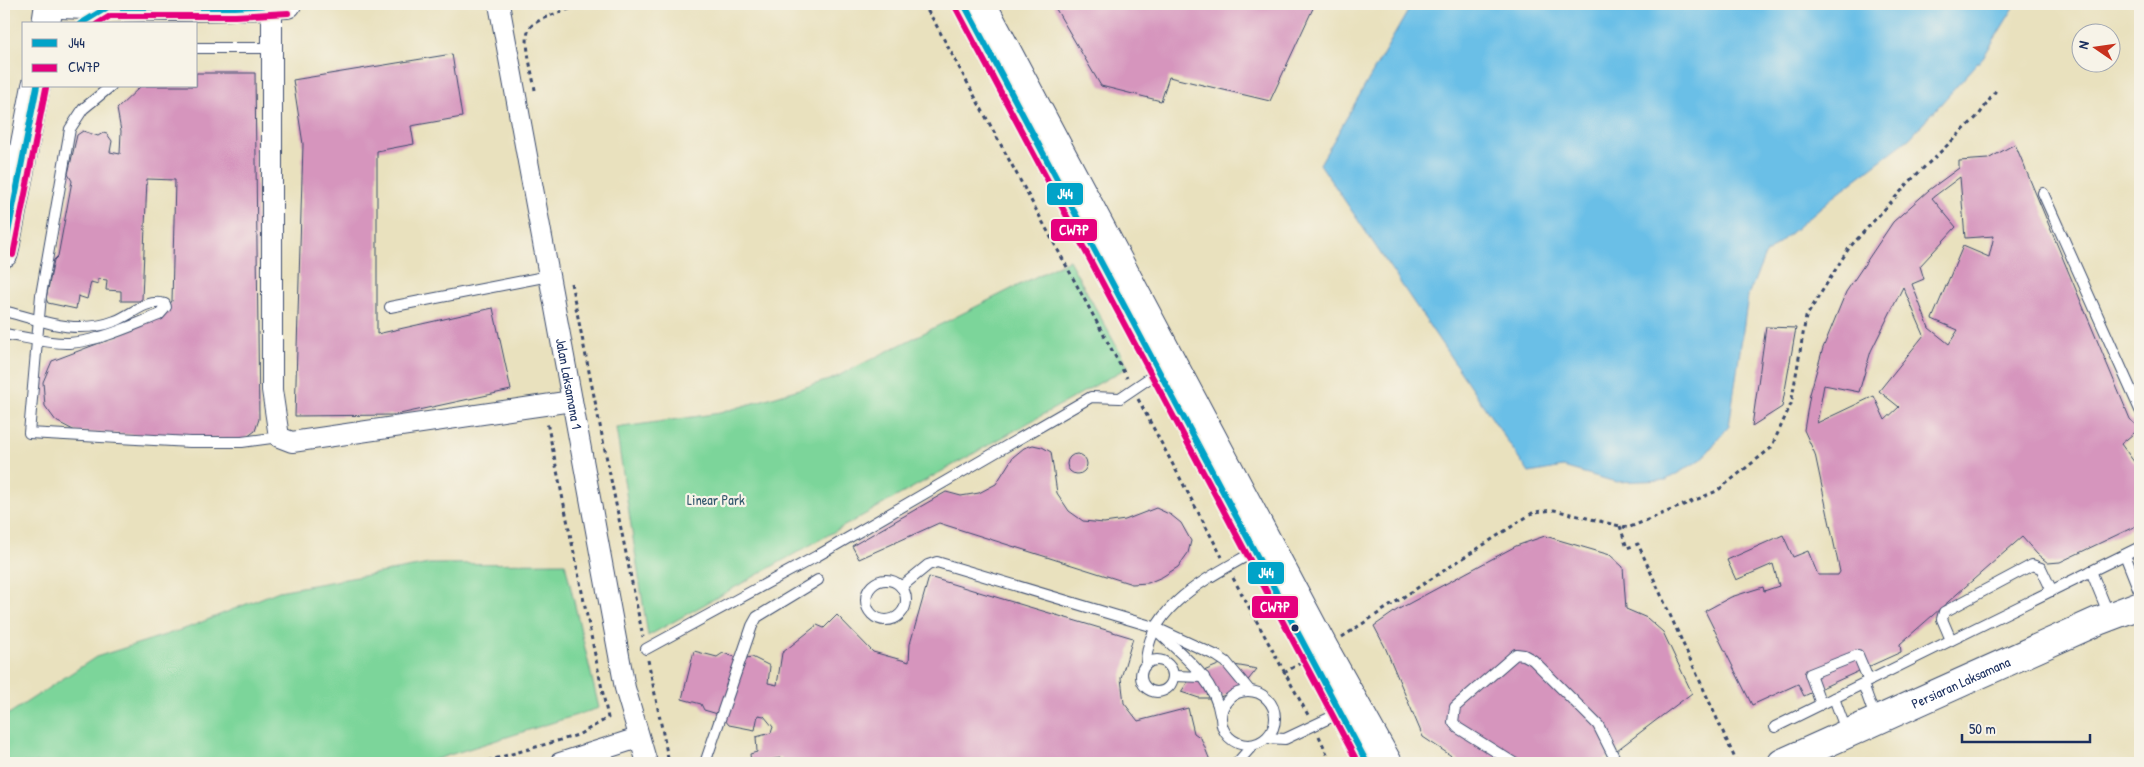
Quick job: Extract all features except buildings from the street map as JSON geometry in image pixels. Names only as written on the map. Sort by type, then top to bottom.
[{"type":"street","points":[[46,22],[49,4]]},
{"type":"street","points":[[61,4],[108,7],[235,7],[279,4],[272,48],[272,390],[279,437],[292,442],[572,401]]},
{"type":"street","name":"Jalan Laksamana 1","points":[[499,4],[625,688],[646,763]]},
{"type":"street","points":[[964,4],[1255,551],[1318,652]]},
{"type":"street","points":[[982,4],[1348,709],[1366,759]]},
{"type":"street","points":[[83,22],[108,7]]},
{"type":"street","points":[[4,253],[36,88]]},
{"type":"street","name":"Persiaran Laksamana","points":[[1782,763],[2110,616],[2140,605]]},
{"type":"street","points":[[1348,709],[1388,763]]},
{"type":"street","points":[[560,763],[638,738]]},
{"type":"lane","points":[[198,48],[272,48]]},
{"type":"lane","points":[[109,88],[83,109],[70,129],[41,295],[29,433],[190,442],[242,442],[279,437]]},
{"type":"lane","points":[[2043,193],[2140,410]]},
{"type":"lane","points":[[390,307],[549,276]]},
{"type":"lane","points":[[4,311],[39,320],[80,327],[115,321],[151,303],[160,302],[166,306],[165,310],[158,315],[96,339],[68,343],[4,334]]},
{"type":"lane","points":[[646,649],[826,551],[1091,397],[1120,398],[1160,371]]},
{"type":"lane","points":[[1775,727],[2140,548]]},
{"type":"lane","points":[[1146,664],[1156,660],[1166,662],[1170,666],[1174,676],[1166,690],[1161,692],[1151,691],[1143,684],[1141,679],[1154,627],[1179,598],[1255,551]]},
{"type":"lane","points":[[2125,555],[2140,593]]},
{"type":"lane","points":[[901,587],[928,565],[938,562],[1154,627],[1217,656],[1226,662],[1250,691],[1265,698],[1273,709],[1274,724],[1267,738]]},
{"type":"lane","points":[[1951,640],[1942,619],[1944,612],[2032,565],[2041,568],[2052,591]]},
{"type":"lane","points":[[2091,571],[2110,616]]},
{"type":"lane","points":[[705,763],[752,626],[757,617],[818,580]]},
{"type":"lane","points":[[882,580],[896,582],[901,587],[906,600],[902,613],[890,620],[884,620],[871,614],[866,601],[870,588],[882,580]]},
{"type":"lane","points":[[1154,627],[1204,677],[1218,704],[1224,732],[1235,743],[1252,746]]},
{"type":"lane","points":[[1514,763],[1458,728],[1453,722],[1455,707],[1516,654],[1524,654],[1533,660],[1598,725],[1617,763]]},
{"type":"lane","points":[[1821,704],[1810,674],[1858,654],[1876,720]]},
{"type":"lane","points":[[1174,676],[1204,677]]},
{"type":"lane","points":[[1221,724],[1223,707],[1228,700],[1234,695],[1250,691]]},
{"type":"lane","points":[[1834,698],[1847,734]]},
{"type":"lane","points":[[1237,763],[1252,746],[1267,738],[1285,739],[1348,709]]},
{"type":"path","points":[[536,95],[527,39],[530,28],[538,21],[585,4]]},
{"type":"path","points":[[1284,673],[1534,512],[1554,510],[1628,528],[1717,491],[1771,448],[1791,404],[1806,317],[1849,248],[1914,177],[1979,115],[1997,89]]},
{"type":"path","points":[[570,277],[669,763]]},
{"type":"path","points":[[480,763],[578,735],[608,718],[544,404]]},
{"type":"path","points":[[1620,526],[1628,548],[1638,544],[1737,763]]},
{"type":"green space","name":"Linear Park","points":[[1069,260],[1128,367],[648,636],[616,428],[720,413],[832,379]]},
{"type":"green space","points":[[565,563],[599,708],[424,763],[4,763],[4,717],[96,657],[187,628],[279,591],[429,564]]},
{"type":"water","points":[[1412,4],[2016,4],[1984,56],[1910,138],[1835,195],[1765,255],[1748,296],[1729,426],[1702,459],[1666,480],[1616,482],[1563,467],[1529,473],[1320,164]]},
{"type":"transit line","name":"J44","points":[[83,22],[108,7],[235,7],[287,4]]},
{"type":"transit line","name":"J44","points":[[964,4],[1367,763]]},
{"type":"transit line","name":"CW7P","points":[[956,8],[1358,763]]},
{"type":"transit line","name":"CW7P","points":[[100,22],[110,16],[235,16],[288,13]]},
{"type":"transit line","name":"J44","points":[[4,253],[37,88]]},
{"type":"transit line","name":"CW7P","points":[[13,255],[46,88]]}]
